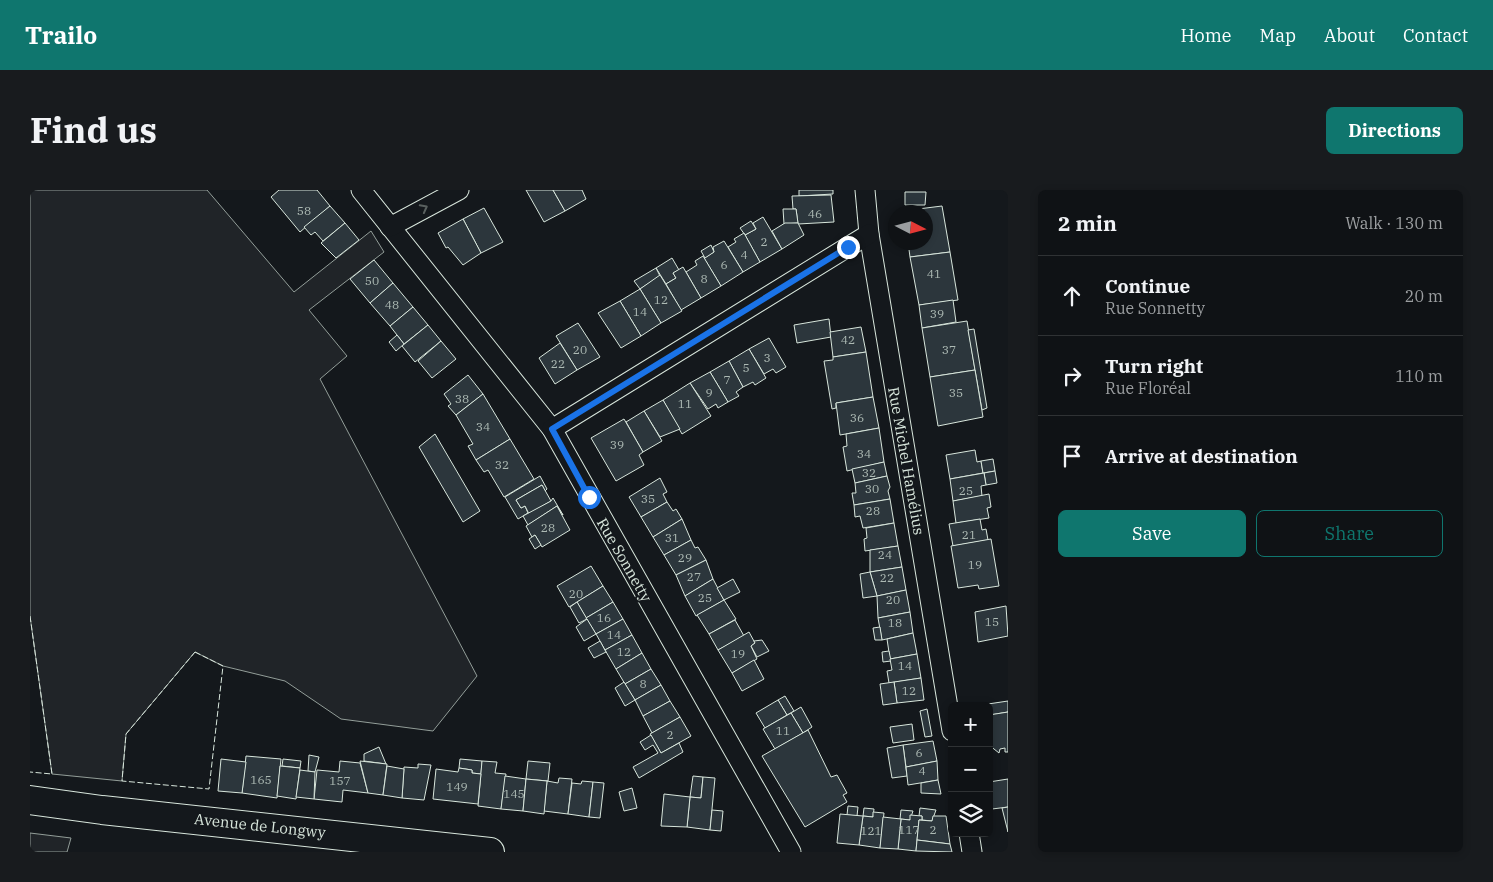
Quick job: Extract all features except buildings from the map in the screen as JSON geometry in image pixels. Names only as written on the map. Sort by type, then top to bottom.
[{"type":"main road","name":"Avenue de Longwy","points":[[30,800],[102,810],[490,852]]},
{"type":"street","name":"Rue Sonnetty","points":[[361,190],[552,429],[791,852]]},
{"type":"street","points":[[390,226],[459,190]]},
{"type":"street","name":"Rue Michel Hamélius","points":[[865,190],[869,234],[948,707]]},
{"type":"street","points":[[552,429],[869,234]]},
{"type":"street","points":[[970,837],[972,852]]},
{"type":"shaded area","points":[[30,190],[207,190],[294,292],[371,231],[384,252],[309,310],[347,356],[320,379],[477,676],[433,731],[341,719],[285,681],[223,666],[195,652],[126,734],[122,781],[52,774],[30,616]]},
{"type":"shaded area","points":[[30,833],[71,838],[67,852],[30,852]]},
{"type":"fence","points":[[30,616],[52,774],[30,772]]},
{"type":"fence","points":[[195,652],[223,666],[209,789],[122,781],[126,734],[195,652]]},
{"type":"route","points":[[589,497],[552,429],[848,247]]}]
